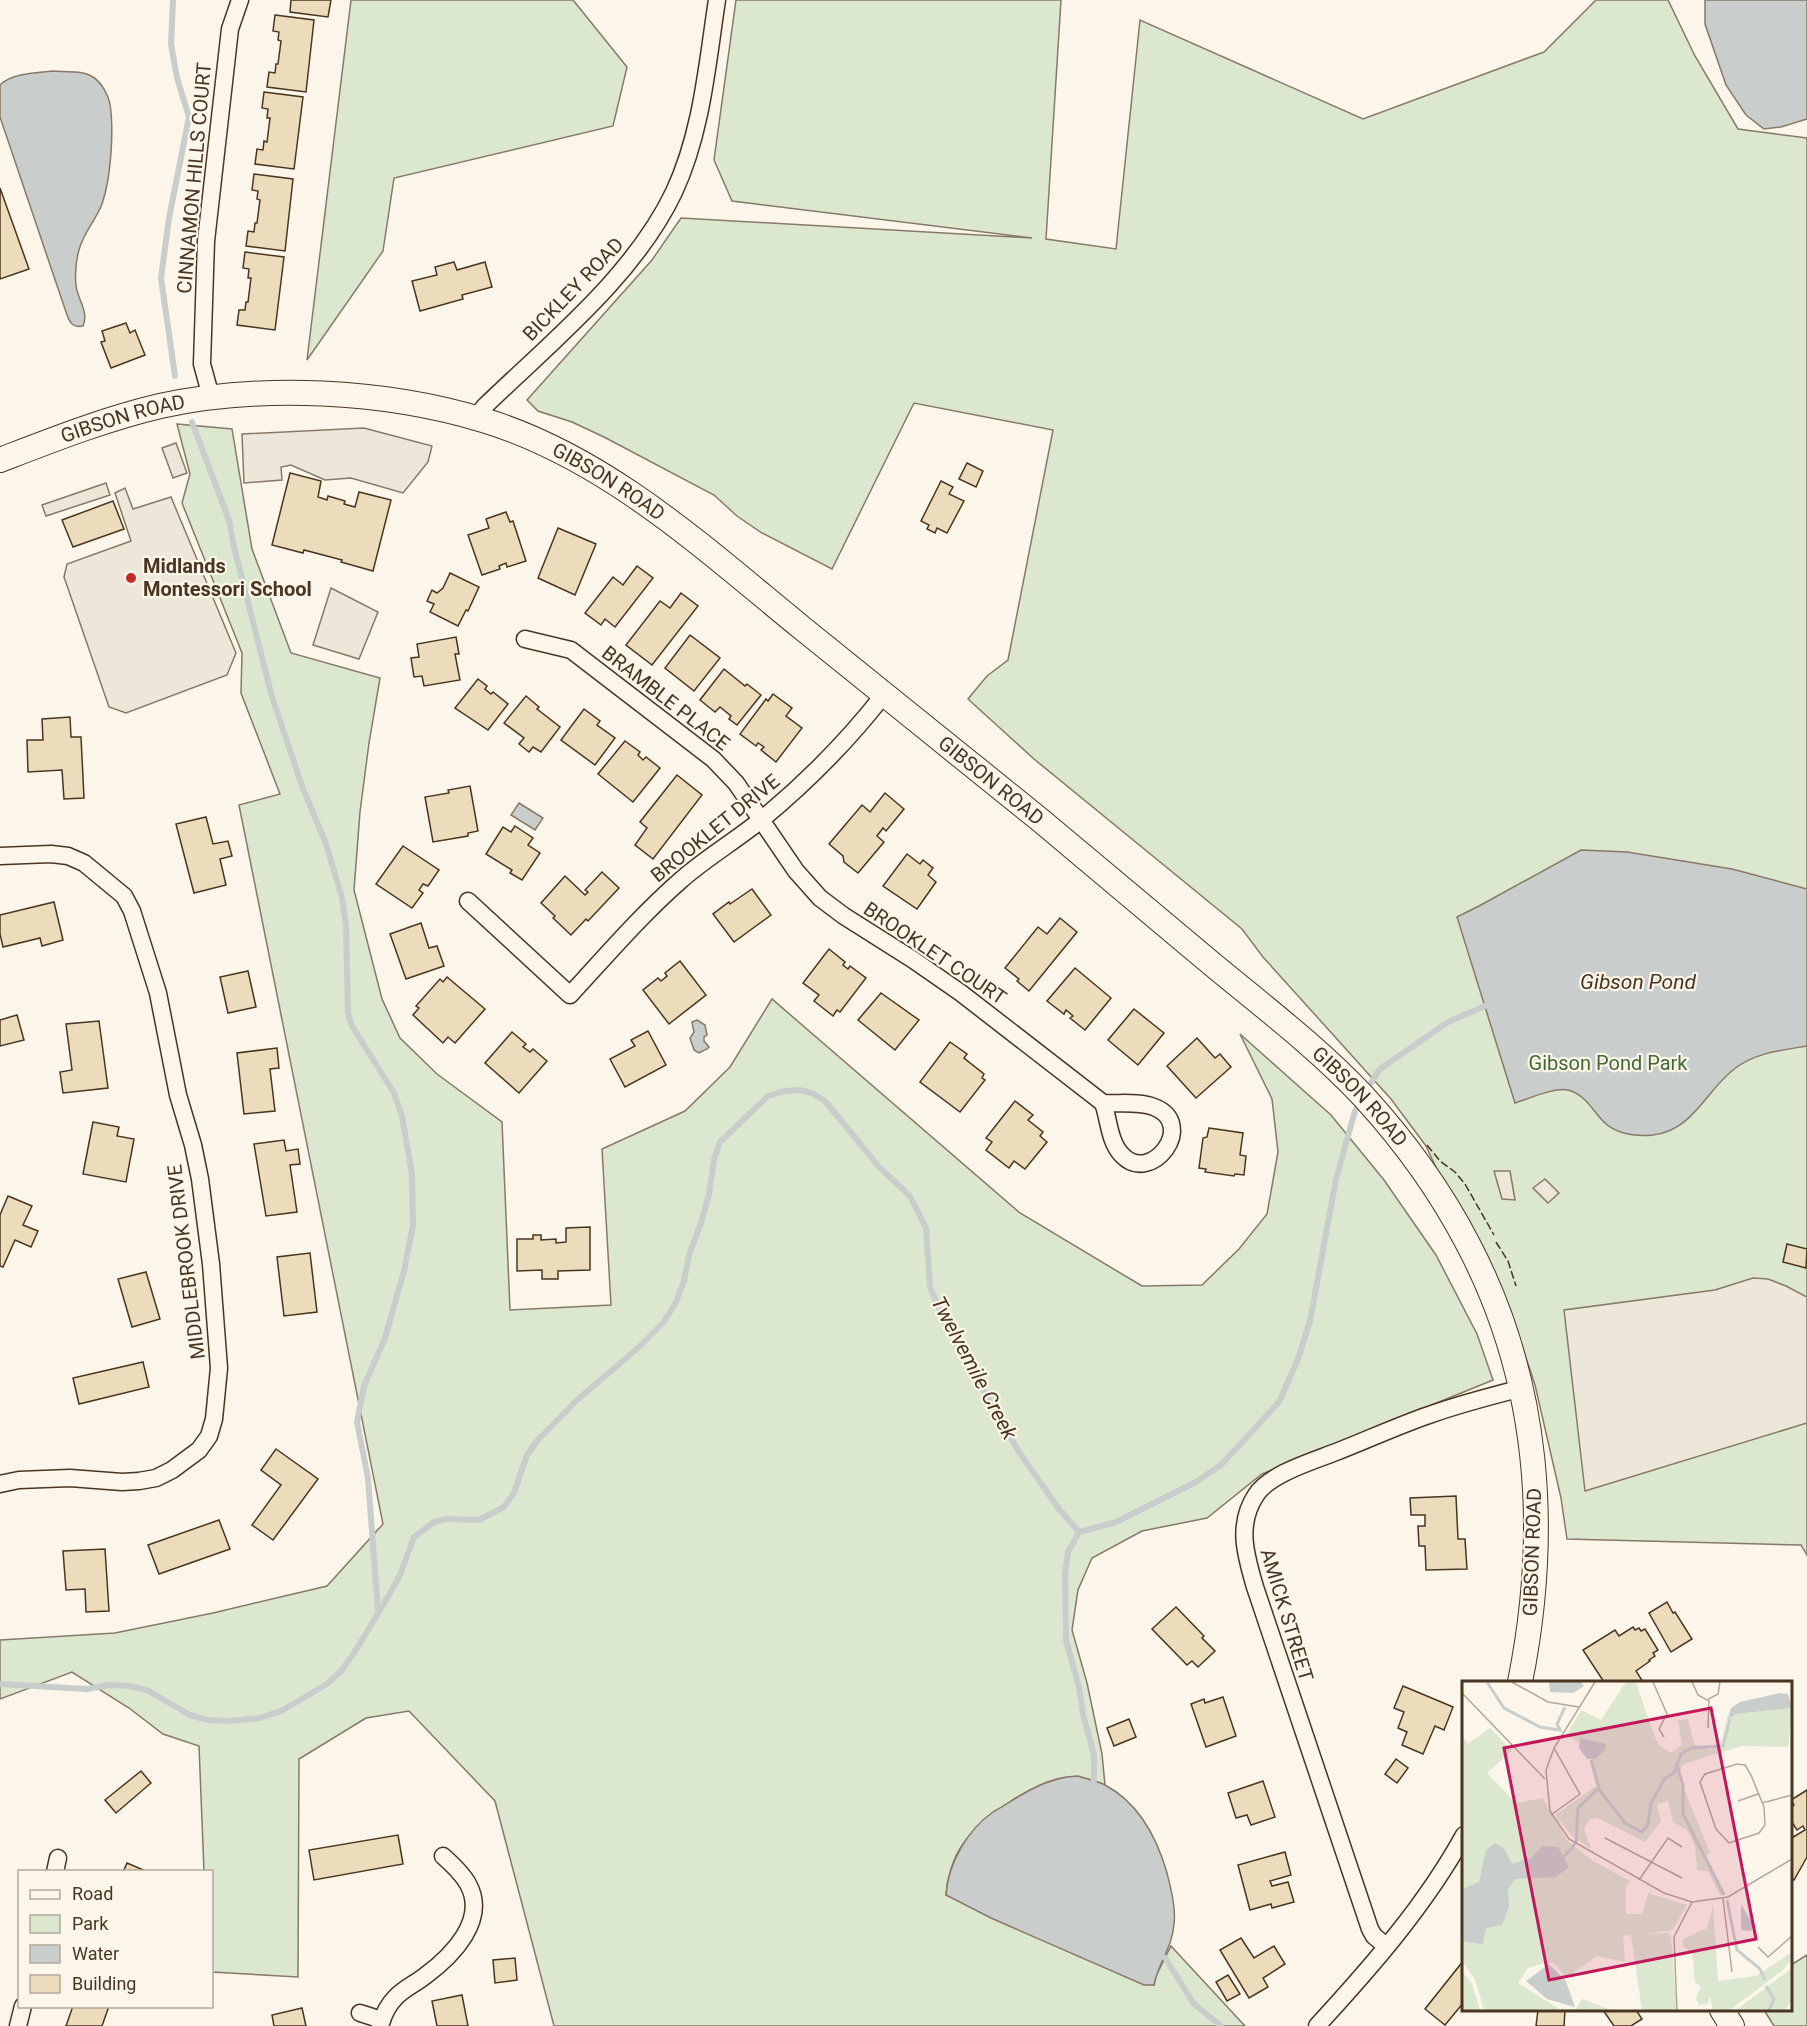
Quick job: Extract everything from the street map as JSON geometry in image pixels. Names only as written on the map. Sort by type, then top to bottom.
[{"type":"street","name":"CINNAMON HILLS COURT","points":[[211,397],[202,364],[206,241],[230,29],[240,0]]},
{"type":"street","name":"BICKLEY ROAD","points":[[476,418],[484,407],[603,292],[640,250],[659,220],[675,190],[701,108],[717,0]]},
{"type":"street","name":"GIBSON ROAD","points":[[0,460],[131,414],[211,397],[271,393],[351,396],[403,403],[476,418],[502,426],[573,459],[631,493],[694,540],[885,693],[1327,1060],[1364,1097],[1414,1156],[1454,1218],[1482,1274],[1503,1325],[1522,1388],[1532,1449],[1536,1517],[1532,1605],[1520,1681]]},
{"type":"street","name":"BRAMBLE PLACE","points":[[525,639],[571,651],[713,759],[736,783],[760,820]]},
{"type":"street","name":"BROOKLET DRIVE","points":[[468,901],[570,995],[670,890],[760,820],[820,768],[857,729],[885,693]]},
{"type":"street","name":"BROOKLET COURT","points":[[760,820],[796,871],[820,898],[954,988],[1103,1103]]},
{"type":"street","name":"MIDDLEBROOK DRIVE","points":[[0,856],[51,854],[68,856],[84,863],[124,896],[132,911],[158,993],[178,1095],[193,1145],[200,1179],[212,1264],[219,1368],[214,1419],[209,1436],[200,1450],[172,1470],[156,1478],[139,1481],[70,1478],[19,1480],[0,1484]]},
{"type":"street","points":[[1103,1103],[1151,1106],[1161,1110],[1168,1117],[1172,1127],[1172,1137],[1168,1147],[1153,1161],[1132,1162],[1124,1158],[1116,1148],[1103,1103]]},
{"type":"street","name":"AMICK STREET","points":[[1386,1946],[1374,1936],[1370,1929],[1255,1587],[1244,1546],[1246,1518],[1256,1494],[1265,1485],[1288,1472],[1427,1415],[1466,1402],[1522,1388]]},
{"type":"street","points":[[1317,2026],[1386,1946],[1432,1886],[1462,1838]]},
{"type":"street","points":[[360,2013],[381,2023],[393,1999],[451,1954],[468,1929],[473,1901],[468,1885],[458,1870],[443,1856]]},
{"type":"street","points":[[18,2026],[23,2008]]},
{"type":"street","points":[[1723,2011],[1732,2026]]},
{"type":"green space","points":[[351,0],[573,0],[627,67],[613,126],[394,178],[383,251],[307,360]]},
{"type":"green space","name":"Gibson Pond Park","points":[[736,0],[1061,0],[1046,239],[1116,249],[1140,20],[1363,119],[1544,52],[1596,0],[1668,0],[1695,56],[1738,129],[1807,138],[1807,1555],[1801,1545],[1567,1539],[1561,1498],[1535,1385],[1511,1312],[1478,1241],[1438,1172],[1426,1146],[1391,1099],[1263,957],[1242,929],[1034,759],[968,699],[987,676],[1008,660],[1053,430],[914,403],[832,569],[762,533],[737,516],[714,495],[604,437],[572,422],[538,411],[527,400],[652,260],[681,218],[1032,238],[732,201],[714,160]]},
{"type":"green space","points":[[177,424],[232,429],[252,549],[291,653],[380,678],[360,812],[354,890],[382,999],[400,1038],[437,1074],[502,1122],[510,1310],[611,1305],[602,1149],[685,1111],[730,1067],[772,999],[1020,1213],[1142,1286],[1202,1285],[1239,1249],[1267,1214],[1278,1152],[1272,1099],[1240,1034],[1331,1115],[1384,1180],[1436,1255],[1477,1334],[1493,1380],[1262,1474],[1207,1518],[1142,1531],[1092,1558],[1078,1590],[1072,1630],[1087,1683],[1102,1754],[1105,1785],[1079,1777],[1049,1782],[1032,1789],[999,1809],[972,1833],[959,1850],[949,1875],[946,1895],[1154,1985],[1171,1946],[1245,2026],[554,2026],[495,1801],[409,1711],[366,1718],[299,1759],[298,1977],[213,1972],[213,1870],[204,1870],[199,1746],[163,1734],[129,1708],[72,1672],[0,1699],[0,1640],[115,1633],[327,1586],[383,1524],[239,805],[280,794],[241,693],[242,653],[182,503],[190,474]]},
{"type":"green space","points":[[1807,1955],[1807,2026],[1774,2026],[1765,2011],[1792,2011],[1792,1964]]},
{"type":"shaded area","points":[[364,428],[432,446],[428,462],[403,493],[351,478],[325,480],[291,465],[281,467],[282,480],[244,483],[242,434]]},
{"type":"shaded area","points":[[176,443],[187,473],[173,478],[162,448]]},
{"type":"shaded area","points":[[106,483],[110,495],[46,516],[42,505]]},
{"type":"shaded area","points":[[125,488],[133,509],[171,497],[236,653],[227,675],[126,713],[109,707],[64,577],[67,564],[131,541],[115,493]]},
{"type":"shaded area","points":[[331,588],[378,612],[359,659],[313,645]]},
{"type":"shaded area","points":[[1494,1171],[1510,1171],[1515,1200],[1502,1199]]},
{"type":"shaded area","points":[[1545,1179],[1559,1193],[1548,1203],[1533,1188]]},
{"type":"shaded area","points":[[1753,1278],[1768,1279],[1807,1297],[1807,1423],[1585,1491],[1564,1310],[1715,1290]]},
{"type":"water","points":[[1705,0],[1807,0],[1807,119],[1781,127],[1764,129],[1746,115],[1726,85],[1705,24]]},
{"type":"water","points":[[52,71],[79,72],[93,77],[104,89],[110,104],[112,127],[108,181],[102,204],[86,232],[76,263],[76,286],[85,316],[83,326],[72,324],[67,315],[0,117],[0,85],[18,76]]},
{"type":"water","points":[[519,803],[543,818],[535,830],[511,815]]},
{"type":"water","name":"Gibson Pond","points":[[1581,850],[1627,852],[1732,869],[1807,889],[1807,1046],[1768,1053],[1741,1064],[1723,1079],[1688,1118],[1667,1132],[1653,1135],[1633,1135],[1613,1129],[1583,1098],[1568,1090],[1549,1092],[1515,1103],[1457,917]]},
{"type":"water","points":[[697,1020],[705,1025],[707,1035],[704,1041],[709,1047],[699,1053],[694,1050],[690,1038],[694,1032],[692,1022]]},
{"type":"water","points":[[1078,1776],[1105,1785],[1128,1801],[1145,1823],[1163,1860],[1174,1905],[1173,1933],[1154,1985],[1144,1985],[991,1918],[946,1895],[951,1871],[960,1849],[984,1819],[1036,1787],[1060,1778]]},
{"type":"building","points":[[291,0],[331,0],[328,17],[290,12]]},
{"type":"building","points":[[275,15],[314,20],[306,92],[267,87],[269,72],[275,73],[276,64],[278,64],[281,41],[278,40],[279,32],[273,31]]},
{"type":"building","points":[[264,92],[303,97],[294,169],[255,164],[257,149],[263,150],[264,141],[267,142],[270,118],[267,118],[268,109],[262,108]]},
{"type":"building","points":[[254,174],[293,179],[285,251],[246,246],[248,231],[254,232],[255,223],[257,223],[260,200],[257,199],[258,191],[252,190]]},
{"type":"building","points":[[0,188],[29,269],[0,279]]},
{"type":"building","points":[[245,252],[284,257],[275,330],[237,325],[239,310],[245,310],[246,302],[248,302],[251,278],[248,278],[249,269],[243,268]]},
{"type":"building","points":[[454,262],[457,270],[485,262],[492,287],[462,295],[463,299],[420,311],[412,281],[437,275],[435,267]]},
{"type":"building","points":[[126,323],[130,333],[135,330],[145,355],[111,368],[101,342],[105,341],[102,331]]},
{"type":"building","points":[[967,463],[983,471],[976,487],[959,479]]},
{"type":"building","points":[[290,473],[321,481],[318,497],[327,500],[328,496],[355,507],[359,492],[391,500],[373,571],[304,550],[303,553],[272,545]]},
{"type":"building","points":[[941,481],[953,487],[949,494],[964,501],[947,533],[937,528],[935,533],[927,529],[929,525],[921,521]]},
{"type":"building","points":[[113,501],[124,529],[73,547],[62,520]]},
{"type":"building","points":[[506,512],[510,522],[513,521],[526,561],[507,567],[506,563],[499,566],[500,569],[482,575],[468,535],[489,528],[486,519]]},
{"type":"building","points":[[558,528],[596,544],[575,595],[538,578]]},
{"type":"building","points":[[637,566],[653,578],[615,627],[605,619],[601,625],[585,613],[613,577],[623,585]]},
{"type":"building","points":[[450,573],[479,587],[458,626],[430,612],[434,604],[427,601],[432,590],[437,593],[443,588]]},
{"type":"building","points":[[681,593],[698,606],[652,665],[626,645],[660,601],[670,608]]},
{"type":"building","points":[[690,635],[720,658],[694,691],[665,668]]},
{"type":"building","points":[[456,637],[459,654],[455,654],[460,680],[424,686],[422,676],[414,677],[411,658],[419,657],[417,644]]},
{"type":"building","points":[[724,669],[745,686],[747,684],[761,695],[737,725],[729,719],[731,716],[720,707],[715,712],[700,700]]},
{"type":"building","points":[[478,679],[487,686],[485,689],[491,694],[493,692],[508,704],[488,730],[455,708]]},
{"type":"building","points":[[773,694],[792,708],[786,716],[802,728],[776,762],[761,750],[764,747],[758,743],[756,746],[740,734],[766,699],[768,701]]},
{"type":"building","points":[[526,696],[539,707],[537,709],[560,727],[541,752],[533,747],[529,752],[519,744],[524,738],[504,723]]},
{"type":"building","points":[[584,709],[600,721],[597,725],[615,738],[595,765],[561,740]]},
{"type":"building","points":[[70,717],[71,737],[81,737],[84,798],[64,799],[62,770],[28,772],[27,740],[43,740],[42,719]]},
{"type":"building","points":[[625,741],[640,752],[638,755],[643,760],[646,757],[660,768],[633,802],[598,774]]},
{"type":"building","points":[[677,775],[702,795],[653,859],[635,845],[647,828],[640,822]]},
{"type":"building","points":[[470,786],[478,831],[468,833],[468,836],[433,842],[425,797],[449,793],[448,790]]},
{"type":"building","points":[[885,793],[904,809],[886,831],[883,828],[877,836],[884,842],[858,873],[844,862],[843,856],[829,844],[862,805],[870,812]]},
{"type":"building","points":[[206,817],[213,844],[228,841],[232,856],[220,859],[226,885],[194,893],[176,824]]},
{"type":"building","points":[[515,826],[533,838],[528,845],[540,853],[522,880],[510,873],[512,870],[486,854],[503,827],[511,832]]},
{"type":"building","points":[[403,846],[439,870],[428,886],[423,884],[419,890],[423,893],[412,908],[376,884]]},
{"type":"building","points":[[907,854],[920,864],[923,860],[933,868],[928,875],[936,882],[917,909],[883,886]]},
{"type":"building","points":[[602,872],[619,888],[588,921],[586,919],[571,935],[541,903],[565,876],[585,895],[588,892],[585,890]]},
{"type":"building","points":[[752,889],[771,915],[734,942],[713,914]]},
{"type":"building","points":[[54,902],[63,940],[42,946],[40,938],[3,947],[0,915]]},
{"type":"building","points":[[1060,918],[1077,932],[1029,991],[1005,968],[1038,927],[1047,934]]},
{"type":"building","points":[[421,923],[429,948],[437,946],[444,966],[406,979],[390,934]]},
{"type":"building","points":[[829,949],[845,962],[843,965],[848,969],[850,966],[866,978],[840,1012],[837,1010],[833,1016],[814,1001],[819,995],[803,983]]},
{"type":"building","points":[[680,961],[706,995],[669,1024],[643,990],[658,978],[661,981],[667,976],[665,973]]},
{"type":"building","points":[[1075,968],[1111,998],[1085,1030],[1070,1018],[1073,1016],[1066,1010],[1064,1014],[1047,1001]]},
{"type":"building","points":[[248,971],[256,1007],[228,1013],[220,977]]},
{"type":"building","points":[[447,977],[485,1009],[455,1043],[448,1037],[443,1043],[413,1015],[419,1008],[416,1006],[440,979],[443,982]]},
{"type":"building","points":[[881,993],[919,1020],[895,1050],[858,1020]]},
{"type":"building","points":[[1134,1009],[1164,1033],[1138,1065],[1108,1040]]},
{"type":"building","points":[[17,1015],[24,1040],[0,1046],[0,1020]]},
{"type":"building","points":[[99,1021],[108,1088],[63,1093],[60,1072],[72,1070],[66,1024]]},
{"type":"building","points":[[648,1031],[666,1065],[625,1087],[610,1059],[635,1046],[631,1040]]},
{"type":"building","points":[[512,1032],[526,1044],[523,1047],[530,1052],[533,1049],[547,1061],[519,1093],[485,1063]]},
{"type":"building","points":[[1197,1038],[1215,1058],[1220,1054],[1231,1067],[1196,1098],[1167,1066]]},
{"type":"building","points":[[950,1042],[967,1054],[964,1058],[984,1074],[982,1078],[985,1080],[960,1112],[920,1082]]},
{"type":"building","points":[[277,1048],[279,1068],[270,1069],[275,1111],[244,1114],[237,1053]]},
{"type":"building","points":[[1015,1101],[1033,1115],[1028,1120],[1043,1132],[1040,1136],[1047,1142],[1025,1169],[1014,1161],[1009,1168],[986,1150],[992,1142],[986,1138]]},
{"type":"building","points":[[93,1122],[119,1127],[117,1136],[134,1139],[126,1182],[83,1174]]},
{"type":"building","points":[[1209,1128],[1243,1133],[1240,1155],[1246,1156],[1244,1175],[1205,1172],[1206,1169],[1199,1168],[1203,1138],[1207,1137]]},
{"type":"building","points":[[284,1140],[286,1151],[298,1149],[300,1164],[290,1165],[297,1212],[266,1216],[254,1144]]},
{"type":"building","points":[[8,1196],[32,1206],[23,1225],[38,1231],[31,1247],[15,1240],[3,1267],[0,1266],[0,1215]]},
{"type":"building","points":[[590,1227],[590,1270],[558,1271],[558,1279],[542,1279],[542,1270],[517,1271],[517,1239],[533,1239],[533,1235],[541,1235],[541,1240],[556,1239],[556,1243],[566,1242],[566,1228]]},
{"type":"building","points":[[1787,1244],[1807,1249],[1806,1268],[1783,1262]]},
{"type":"building","points":[[310,1253],[317,1312],[284,1316],[277,1257]]},
{"type":"building","points":[[146,1272],[160,1319],[132,1327],[118,1279]]},
{"type":"building","points":[[143,1362],[149,1387],[79,1404],[73,1378]]},
{"type":"building","points":[[276,1449],[318,1479],[273,1540],[252,1525],[281,1485],[261,1470]]},
{"type":"building","points":[[1456,1496],[1458,1539],[1465,1539],[1467,1569],[1426,1570],[1425,1546],[1419,1546],[1418,1526],[1425,1526],[1425,1515],[1411,1515],[1410,1498]]},
{"type":"building","points":[[219,1520],[230,1549],[159,1574],[148,1545]]},
{"type":"building","points":[[105,1549],[109,1611],[86,1612],[85,1589],[66,1590],[63,1551]]},
{"type":"building","points":[[1667,1602],[1692,1639],[1671,1652],[1649,1613]]},
{"type":"building","points":[[1176,1607],[1215,1651],[1198,1667],[1192,1661],[1187,1665],[1152,1629]]},
{"type":"building","points":[[1633,1627],[1641,1631],[1645,1629],[1658,1650],[1653,1653],[1655,1656],[1650,1661],[1636,1671],[1642,1681],[1603,1681],[1583,1650],[1615,1630],[1619,1636]]},
{"type":"building","points":[[1403,1686],[1453,1707],[1444,1730],[1435,1726],[1423,1754],[1402,1745],[1407,1732],[1398,1728],[1404,1712],[1394,1708]]},
{"type":"building","points":[[1223,1697],[1236,1736],[1206,1747],[1191,1704],[1204,1699],[1205,1703]]},
{"type":"building","points":[[1129,1719],[1136,1737],[1114,1746],[1107,1728]]},
{"type":"building","points":[[1396,1759],[1408,1768],[1397,1783],[1385,1774]]},
{"type":"building","points":[[141,1771],[151,1783],[116,1813],[105,1800]]},
{"type":"building","points":[[1263,1781],[1275,1817],[1251,1825],[1247,1815],[1236,1818],[1228,1793]]},
{"type":"building","points":[[1807,1790],[1807,1857],[1794,1880],[1792,1879],[1792,1838],[1805,1830],[1803,1826],[1797,1830],[1792,1822],[1792,1806],[1794,1805],[1792,1799]]},
{"type":"building","points":[[398,1835],[403,1864],[314,1880],[309,1850]]},
{"type":"building","points":[[1285,1852],[1291,1875],[1270,1881],[1272,1886],[1288,1882],[1294,1902],[1272,1908],[1271,1904],[1250,1910],[1238,1865]]},
{"type":"building","points":[[127,1863],[143,1870],[124,1870]]},
{"type":"building","points":[[1241,1938],[1254,1958],[1274,1946],[1285,1964],[1263,1978],[1268,1987],[1249,1998],[1220,1950]]},
{"type":"building","points":[[515,1958],[517,1980],[495,1983],[493,1960]]},
{"type":"building","points":[[1462,1963],[1462,2004],[1445,2025],[1425,2009]]},
{"type":"building","points":[[1228,1975],[1240,1994],[1227,2001],[1216,1982]]},
{"type":"building","points":[[462,1995],[468,2026],[437,2026],[432,2001]]},
{"type":"building","points":[[72,2008],[108,2008],[102,2026],[66,2026]]},
{"type":"building","points":[[302,2008],[306,2026],[274,2026],[272,2015]]},
{"type":"building","points":[[1538,2011],[1565,2011],[1564,2026],[1536,2026]]},
{"type":"building","points":[[1604,2011],[1637,2011],[1642,2019],[1631,2026],[1614,2026]]},
{"type":"waterway","points":[[173,0],[171,44],[177,78],[189,117],[169,218],[161,278],[175,376]]},
{"type":"waterway","points":[[192,422],[229,520],[272,697],[302,786],[326,844],[342,898],[346,925],[348,1013],[352,1026],[394,1093],[402,1116],[412,1174],[413,1225],[404,1271],[385,1338],[364,1386],[357,1422],[368,1478],[378,1611]]},
{"type":"waterway","name":"Twelvemile Creek","points":[[1365,1092],[1380,1069],[1448,1022],[1492,1003]]},
{"type":"waterway","name":"Twelvemile Creek","points":[[0,1684],[87,1689],[109,1685],[129,1686],[147,1690],[190,1715],[208,1720],[228,1721],[260,1718],[281,1711],[327,1684],[342,1670],[356,1650],[389,1595],[400,1575],[414,1537],[434,1522],[447,1519],[479,1520],[504,1507],[514,1493],[527,1455],[537,1441],[576,1401],[639,1347],[663,1323],[675,1304],[684,1281],[689,1255],[709,1194],[714,1160],[720,1142],[768,1096],[784,1091],[799,1090],[812,1093],[825,1101],[880,1168],[910,1196],[926,1228],[930,1287],[945,1322],[1019,1452],[1059,1509],[1079,1532]]},
{"type":"waterway","name":"Twelvemile Creek","points":[[1079,1532],[1116,1522],[1196,1482],[1222,1464],[1279,1402],[1298,1359],[1310,1321],[1336,1179],[1355,1111],[1360,1101]]},
{"type":"waterway","points":[[1079,1532],[1068,1552],[1065,1574],[1066,1640],[1094,1755],[1094,1781]]},
{"type":"waterway","points":[[1165,1958],[1194,2004],[1221,2026]]},
{"type":"fence","points":[[1427,1145],[1440,1161],[1455,1172],[1465,1184],[1494,1235]]},
{"type":"fence","points":[[1496,1242],[1508,1261],[1516,1286]]},
{"type":"place","name":"Midlands Montessori School","points":[[131,578]]}]
